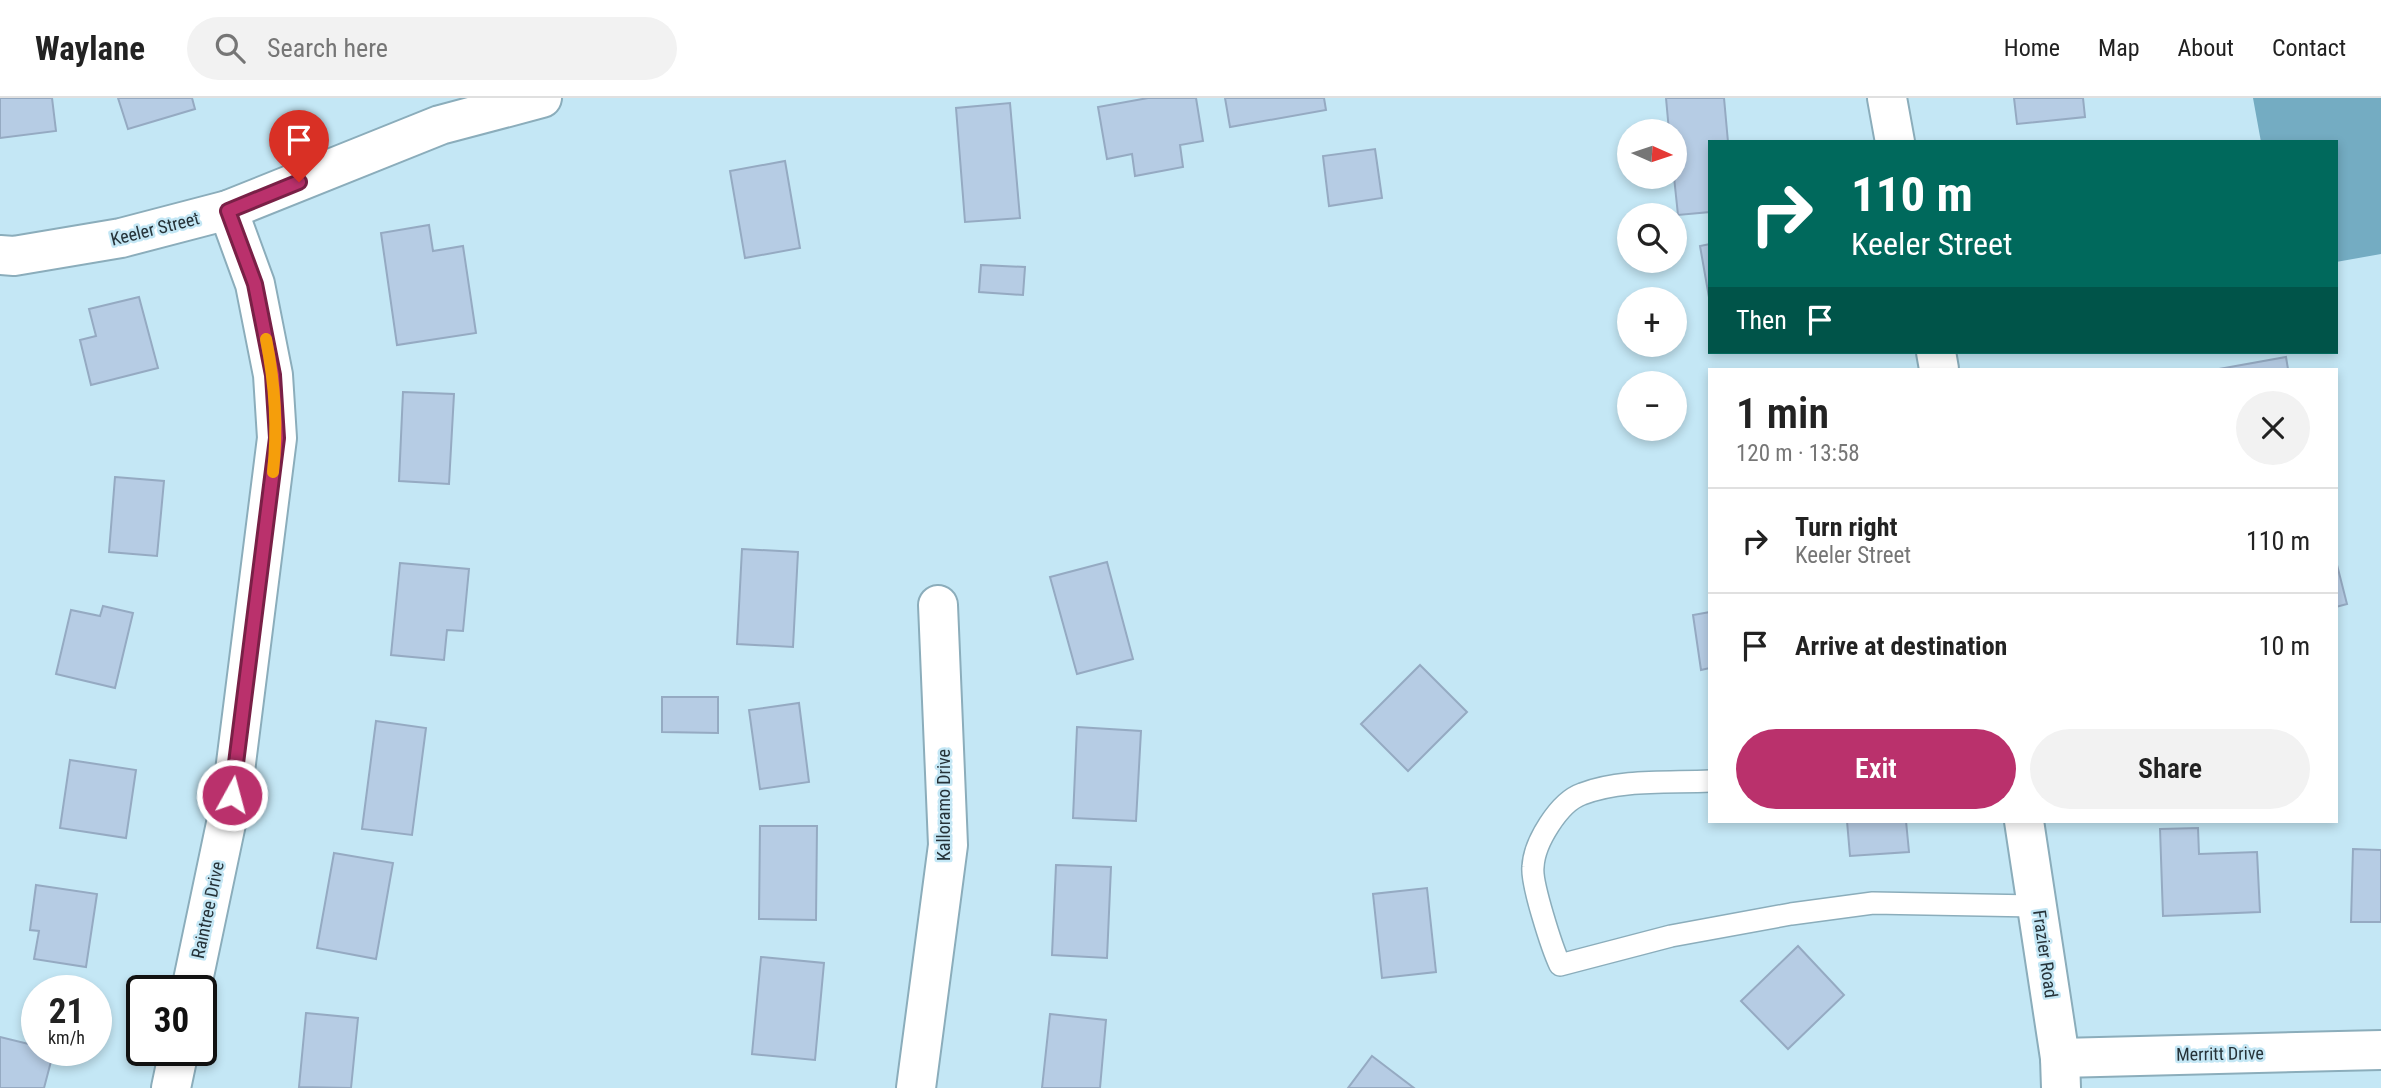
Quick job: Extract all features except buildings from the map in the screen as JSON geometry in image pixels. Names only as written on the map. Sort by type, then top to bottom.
[{"type":"street","name":"Keeler Street","points":[[0,255],[14,256],[121,238],[228,211],[440,125],[542,98]]},
{"type":"street","points":[[1887,98],[1895,140]]},
{"type":"street","name":"Raintree Drive","points":[[194,975],[232,795],[277,438],[273,375],[255,284],[228,211]]},
{"type":"street","name":"Kalloramo Drive","points":[[916,1088],[947,845],[938,604]]},
{"type":"street","name":"Frazier Road","points":[[2024,823],[2060,1073]]},
{"type":"street","name":"Merritt Drive","points":[[2060,1073],[2381,1050]]},
{"type":"street","points":[[171,1088],[175,1066]]},
{"type":"lane","points":[[1708,781],[1611,786],[1579,794],[1560,808],[1544,835],[1532,867],[1551,945],[1560,965],[1671,936],[1832,909],[1873,904],[2038,906]]},
{"type":"shaded area","points":[[2253,98],[2381,98],[2381,254],[2338,262],[2338,140],[2261,140]]},
{"type":"slow traffic","points":[[266,339],[273,375],[277,438],[273,472]]},
{"type":"route","points":[[232,795],[277,438],[273,375],[255,284],[228,211],[299,182]]}]
